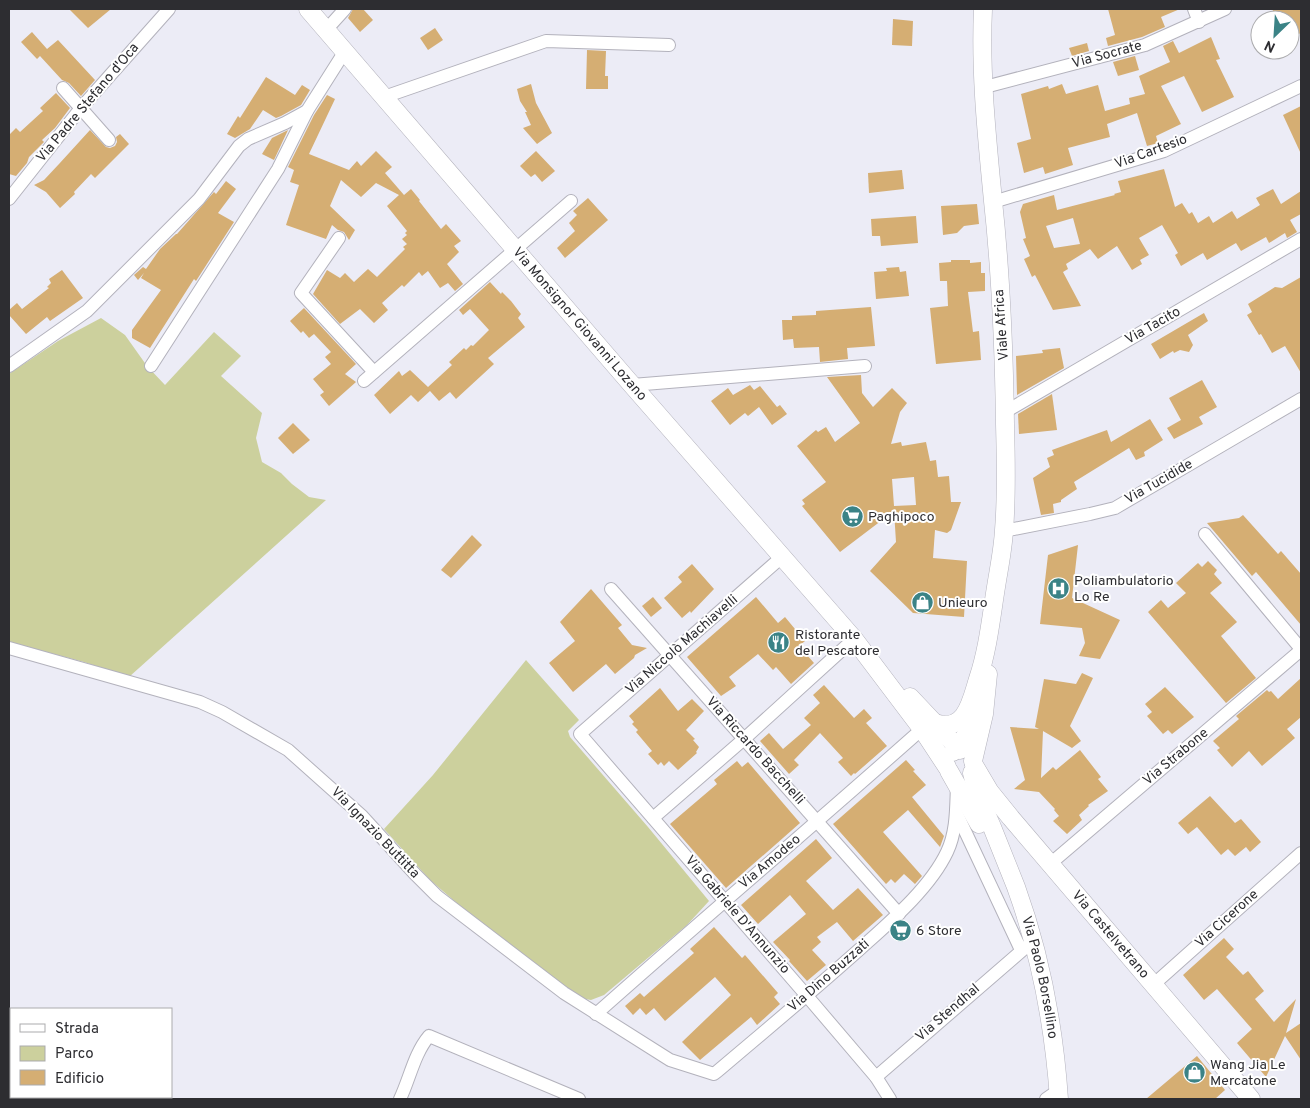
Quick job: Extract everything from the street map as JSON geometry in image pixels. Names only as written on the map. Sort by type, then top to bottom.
[{"type":"main road","name":"Via Monsignor Giovanni Lozano","points":[[308,9],[632,385],[783,556],[960,763]]},
{"type":"main road","name":"Viale Africa","points":[[983,9],[982,38],[990,172],[1004,355],[1006,484],[1004,531],[988,641]]},
{"type":"main road","points":[[960,763],[977,709],[988,641]]},
{"type":"main road","points":[[960,763],[984,714],[988,669],[988,641]]},
{"type":"main road","points":[[929,726],[951,726],[964,716],[968,710],[982,669]]},
{"type":"main road","name":"Via Paolo Borsellino","points":[[960,763],[984,830],[1004,859],[1016,887],[1027,945],[1050,1012],[1055,1096]]},
{"type":"main road","name":"Via Castelvetrano","points":[[960,763],[1001,805],[1251,1099]]},
{"type":"street","name":"Via Padre Stefano d'Oca","points":[[9,199],[81,108],[169,9]]},
{"type":"street","points":[[326,30],[345,9]]},
{"type":"street","points":[[1194,9],[1198,22]]},
{"type":"street","name":"Via Socrate","points":[[985,87],[1145,45],[1225,9]]},
{"type":"street","points":[[384,97],[546,41],[669,45]]},
{"type":"street","points":[[152,366],[278,169],[307,112],[345,52]]},
{"type":"street","name":"Via Cartesio","points":[[993,202],[1164,151],[1301,86]]},
{"type":"street","points":[[63,88],[109,140]]},
{"type":"street","points":[[9,366],[87,311],[199,199],[239,146],[248,139],[307,112]]},
{"type":"street","points":[[339,238],[301,293],[369,377],[571,201]]},
{"type":"street","name":"Via Tacito","points":[[1005,412],[1301,239]]},
{"type":"street","points":[[632,385],[866,366]]},
{"type":"street","name":"Via Tucidide","points":[[1004,531],[1115,508],[1301,399]]},
{"type":"street","points":[[1205,534],[1301,649]]},
{"type":"street","name":"Via Niccolò Machiavelli","points":[[580,734],[783,556]]},
{"type":"street","name":"Via Riccardo Bacchelli","points":[[611,589],[899,914]]},
{"type":"street","points":[[652,818],[854,639]]},
{"type":"street","name":"Via Ignazio Buttitta","points":[[9,648],[200,702],[269,738],[295,756],[362,816],[437,896],[564,993],[670,1060],[714,1074]]},
{"type":"street","name":"Via Strabone","points":[[1050,864],[1301,649]]},
{"type":"street","name":"Via Amodeo","points":[[596,1014],[724,901],[929,726]]},
{"type":"street","name":"Via Gabriele D'Annunzio","points":[[580,734],[876,1077],[890,1099]]},
{"type":"street","name":"Via Dino Buzzati","points":[[714,1074],[807,996],[899,914],[928,881],[947,852],[957,814],[960,763]]},
{"type":"street","points":[[957,814],[1027,945]]},
{"type":"street","name":"Via Cicerone","points":[[1153,985],[1301,854]]},
{"type":"street","name":"Via Stendhal","points":[[876,1077],[1027,945]]},
{"type":"street","points":[[400,1099],[408,1083],[420,1047],[429,1036],[579,1099]]},
{"type":"green space","points":[[101,318],[125,335],[147,366],[165,385],[214,332],[241,356],[221,376],[262,413],[256,438],[262,462],[281,473],[309,497],[326,500],[129,677],[84,662],[9,642],[9,374],[58,341]]},
{"type":"green space","points":[[526,660],[579,720],[568,731],[570,737],[709,901],[687,925],[604,995],[591,1000],[580,998],[458,904],[430,880],[384,829],[433,775]]},
{"type":"building","points":[[69,9],[111,9],[88,28]]},
{"type":"building","points":[[353,9],[363,9],[373,20],[360,32],[348,18]]},
{"type":"building","points":[[1108,9],[1180,9],[1161,17],[1165,27],[1142,37],[1108,46],[1106,38],[1115,35]]},
{"type":"building","points":[[1301,9],[1301,33],[1300,10],[1273,10]]},
{"type":"building","points":[[893,19],[913,21],[912,46],[892,45]]},
{"type":"building","points":[[435,28],[443,40],[428,50],[420,38]]},
{"type":"building","points":[[32,32],[47,49],[58,40],[95,80],[81,96],[69,83],[62,80],[40,56],[37,59],[21,42]]},
{"type":"building","points":[[1211,37],[1220,59],[1216,60],[1234,97],[1202,112],[1184,76],[1161,86],[1181,124],[1156,136],[1158,143],[1147,146],[1137,113],[1107,124],[1110,137],[1068,148],[1073,165],[1045,174],[1043,167],[1024,173],[1017,143],[1031,139],[1021,94],[1048,86],[1049,89],[1062,84],[1066,94],[1098,85],[1105,111],[1130,104],[1129,98],[1145,94],[1139,76],[1170,62],[1163,46],[1173,41],[1179,53]]},
{"type":"building","points":[[1087,43],[1089,51],[1072,56],[1069,48]]},
{"type":"building","points":[[587,50],[606,51],[605,76],[608,76],[608,89],[586,89]]},
{"type":"building","points":[[1135,56],[1139,70],[1118,76],[1113,62]]},
{"type":"building","points":[[266,77],[295,95],[302,85],[310,90],[301,105],[281,116],[276,118],[263,110],[250,129],[235,138],[227,134],[238,116],[240,118]]},
{"type":"building","points":[[531,84],[536,103],[552,133],[537,144],[523,128],[531,125],[525,112],[527,112],[520,101],[517,89]]},
{"type":"building","points":[[56,93],[70,108],[55,128],[42,140],[44,142],[29,157],[27,163],[16,176],[9,174],[9,135],[16,128],[20,132],[43,111],[40,108]]},
{"type":"building","points":[[327,95],[335,99],[309,154],[349,170],[357,161],[361,166],[376,151],[392,167],[385,173],[404,195],[411,189],[441,229],[446,224],[461,241],[454,246],[459,252],[447,264],[463,284],[455,291],[448,283],[440,288],[428,271],[422,276],[419,272],[404,287],[402,285],[382,303],[388,310],[374,323],[360,309],[340,324],[313,294],[327,270],[340,278],[345,273],[354,282],[368,269],[377,277],[405,249],[403,247],[407,244],[402,239],[407,235],[405,233],[407,231],[387,206],[399,195],[376,183],[361,197],[341,180],[330,206],[355,230],[349,240],[344,232],[332,225],[326,239],[286,225],[299,185],[290,182],[294,170],[288,167],[314,115]]},
{"type":"building","points":[[1301,106],[1301,154],[1283,115]]},
{"type":"building","points":[[90,130],[106,147],[115,146],[117,142],[116,137],[120,134],[129,144],[95,178],[91,174],[74,192],[75,194],[60,208],[46,192],[34,185],[44,180]]},
{"type":"building","points":[[288,130],[274,160],[262,154],[272,138]]},
{"type":"building","points":[[536,151],[555,171],[542,182],[535,174],[531,177],[520,166]]},
{"type":"building","points":[[1164,169],[1175,207],[1182,203],[1189,214],[1192,212],[1198,223],[1209,216],[1213,223],[1232,211],[1237,219],[1260,205],[1256,198],[1273,189],[1281,204],[1301,191],[1301,214],[1290,220],[1297,232],[1287,238],[1285,233],[1269,243],[1266,237],[1241,251],[1236,243],[1207,260],[1203,253],[1181,266],[1175,255],[1178,253],[1162,225],[1139,238],[1149,255],[1140,260],[1142,264],[1132,270],[1117,246],[1098,259],[1090,249],[1066,264],[1068,269],[1063,272],[1081,306],[1053,310],[1035,275],[1032,277],[1024,259],[1030,256],[1023,239],[1026,238],[1020,212],[1023,204],[1054,195],[1057,210],[1115,195],[1121,192],[1118,181]],"holes":[[[1073,218],[1080,244],[1054,248],[1046,226]]]},
{"type":"building","points":[[902,170],[904,189],[869,193],[868,173]]},
{"type":"building","points":[[226,181],[236,189],[218,213],[234,222],[196,281],[194,279],[150,348],[132,338],[132,330],[161,290],[141,278],[144,273],[138,280],[134,275],[143,267],[146,269],[160,249],[177,234],[214,192],[216,194]]},
{"type":"building","points":[[588,198],[608,220],[565,258],[557,248],[575,231],[569,223],[577,215],[573,211]]},
{"type":"building","points":[[977,204],[979,224],[964,226],[957,233],[943,235],[941,206]]},
{"type":"building","points":[[916,216],[918,243],[881,246],[880,236],[872,236],[871,219]]},
{"type":"building","points":[[951,260],[970,260],[970,263],[981,262],[981,273],[985,273],[985,291],[968,292],[973,332],[979,331],[981,360],[936,364],[930,308],[948,306],[947,281],[940,281],[939,263],[951,262]]},
{"type":"building","points":[[899,267],[900,272],[906,271],[909,296],[876,299],[874,272],[887,271],[886,268]]},
{"type":"building","points":[[62,270],[83,298],[50,321],[47,317],[26,334],[9,315],[9,310],[17,303],[22,309],[49,288],[47,287],[51,283],[49,279]]},
{"type":"building","points":[[1301,277],[1301,373],[1285,346],[1272,353],[1247,315],[1252,312],[1248,304],[1275,287],[1282,288]]},
{"type":"building","points":[[490,282],[501,294],[502,292],[511,301],[521,314],[518,318],[525,327],[488,358],[494,364],[456,399],[450,392],[439,401],[430,391],[418,402],[411,395],[390,414],[374,395],[399,371],[402,376],[410,370],[428,387],[452,365],[449,362],[464,348],[466,350],[471,345],[473,346],[489,330],[470,309],[463,315],[459,310]]},
{"type":"building","points":[[871,307],[875,346],[847,348],[848,359],[820,362],[819,347],[794,348],[793,339],[783,340],[782,320],[792,320],[792,316],[816,315],[816,311]]},
{"type":"building","points":[[304,308],[356,364],[345,374],[356,382],[329,406],[320,395],[324,392],[313,379],[331,364],[325,357],[331,352],[314,334],[309,338],[303,331],[301,333],[290,321]]},
{"type":"building","points":[[1204,313],[1208,321],[1188,335],[1193,345],[1189,352],[1180,350],[1174,353],[1173,351],[1160,359],[1151,344]]},
{"type":"building","points":[[1060,348],[1064,368],[1017,395],[1016,356],[1043,353],[1042,350]]},
{"type":"building","points":[[861,375],[862,393],[873,407],[892,388],[907,403],[900,412],[891,444],[901,442],[902,446],[926,442],[930,461],[936,460],[938,477],[949,476],[951,502],[961,502],[951,530],[947,533],[935,530],[933,558],[967,561],[964,617],[913,613],[870,571],[896,542],[894,511],[840,552],[802,506],[805,504],[802,500],[826,482],[797,446],[816,430],[818,432],[826,427],[835,442],[860,423],[827,377]],"holes":[[[914,477],[916,505],[894,506],[892,479]]]},
{"type":"building","points":[[1202,380],[1217,407],[1199,417],[1203,424],[1174,439],[1167,428],[1181,420],[1169,398]]},
{"type":"building","points":[[750,385],[754,390],[760,386],[777,407],[780,405],[787,414],[772,425],[759,407],[748,416],[745,413],[730,425],[711,401],[728,388],[733,395]]},
{"type":"building","points":[[1052,394],[1057,430],[1019,434],[1018,414]]},
{"type":"building","points":[[1150,419],[1163,440],[1144,452],[1145,456],[1136,460],[1129,448],[1074,482],[1077,489],[1061,500],[1061,502],[1053,504],[1054,513],[1041,515],[1033,478],[1050,467],[1047,458],[1054,455],[1052,450],[1107,430],[1111,442]]},
{"type":"building","points":[[293,423],[310,440],[293,454],[278,438]]},
{"type":"building","points":[[1243,515],[1278,554],[1281,551],[1301,574],[1301,625],[1256,572],[1252,576],[1207,523],[1239,518]]},
{"type":"building","points":[[472,535],[482,545],[451,578],[441,570]]},
{"type":"building","points":[[1078,545],[1072,598],[1120,620],[1100,659],[1079,656],[1085,643],[1082,628],[1040,624],[1048,555]]},
{"type":"building","points":[[1208,561],[1217,570],[1214,574],[1222,583],[1210,593],[1237,622],[1221,636],[1256,678],[1226,703],[1148,612],[1161,600],[1168,608],[1186,593],[1176,583],[1198,563],[1202,567]]},
{"type":"building","points":[[692,564],[714,589],[691,613],[690,611],[682,618],[664,598],[682,582],[678,577]]},
{"type":"building","points":[[591,589],[622,625],[618,628],[632,645],[647,648],[635,655],[615,674],[606,664],[573,692],[549,663],[575,641],[560,622]]},
{"type":"building","points":[[653,597],[662,608],[651,617],[642,606]]},
{"type":"building","points":[[756,597],[778,623],[785,617],[805,641],[799,646],[814,663],[791,684],[776,667],[773,670],[758,654],[729,677],[736,686],[721,696],[687,657]]},
{"type":"building","points":[[1082,673],[1093,678],[1070,726],[1081,741],[1072,748],[1043,731],[1041,778],[1053,767],[1056,770],[1080,750],[1101,777],[1098,779],[1108,791],[1088,805],[1079,815],[1082,820],[1067,834],[1053,821],[1059,816],[1039,792],[1014,789],[1025,780],[1010,727],[1039,729],[1035,727],[1044,679],[1076,684]]},
{"type":"building","points":[[1301,678],[1301,717],[1287,729],[1295,738],[1262,766],[1249,751],[1232,767],[1217,750],[1220,748],[1213,741],[1239,719],[1236,716],[1267,690],[1271,691],[1278,699]]},
{"type":"building","points":[[824,685],[854,718],[864,709],[872,718],[866,723],[887,746],[851,776],[838,762],[843,758],[820,733],[794,760],[799,765],[789,774],[760,741],[769,733],[783,749],[811,725],[804,718],[820,703],[813,695]]},
{"type":"building","points":[[1165,687],[1194,717],[1172,734],[1168,730],[1163,734],[1147,716],[1152,712],[1145,704]]},
{"type":"building","points":[[660,688],[678,711],[692,699],[704,711],[686,730],[695,739],[693,740],[699,747],[697,753],[678,770],[669,761],[664,766],[661,762],[658,765],[648,754],[652,751],[636,732],[638,730],[632,724],[634,722],[629,716]]},
{"type":"building","points":[[906,760],[926,785],[912,797],[944,836],[940,847],[908,810],[883,832],[922,876],[915,884],[904,874],[895,883],[891,879],[886,884],[833,824]]},
{"type":"building","points":[[737,761],[742,767],[748,762],[800,823],[726,888],[670,824],[717,784],[714,780]]},
{"type":"building","points":[[1210,796],[1235,823],[1241,819],[1261,842],[1250,852],[1246,847],[1235,856],[1228,849],[1221,855],[1197,827],[1188,834],[1178,823]]},
{"type":"building","points":[[816,839],[832,858],[806,881],[833,910],[858,888],[883,915],[853,941],[837,922],[817,937],[821,942],[812,950],[826,965],[807,981],[773,942],[806,914],[790,895],[758,924],[741,905]]},
{"type":"building","points":[[714,927],[742,958],[745,955],[778,993],[774,997],[780,1004],[757,1025],[751,1017],[700,1060],[682,1042],[731,995],[715,977],[665,1021],[654,1008],[646,1015],[640,1008],[633,1015],[625,1006],[640,993],[644,997],[694,953],[690,949]]},
{"type":"building","points":[[1224,938],[1234,949],[1226,957],[1243,975],[1248,971],[1264,991],[1255,999],[1274,1022],[1296,999],[1286,1033],[1301,1023],[1301,1060],[1285,1036],[1266,1077],[1237,1043],[1252,1029],[1217,989],[1204,1000],[1183,975]]},
{"type":"building","name":"Wang Jia Le Mercatone","points":[[1197,1056],[1225,1090],[1215,1099],[1146,1099]]},
{"type":"place","name":"Paghipoco","points":[[852,517]]},
{"type":"place","name":"Poliambulatorio Lo Re","points":[[1058,589]]},
{"type":"place","name":"Unieuro","points":[[922,603]]},
{"type":"place","name":"Ristorante del Pescatore","points":[[779,643]]},
{"type":"place","name":"6 Store","points":[[900,931]]},
{"type":"place","name":"Wang Jia Le Mercatone","points":[[1194,1073]]}]
